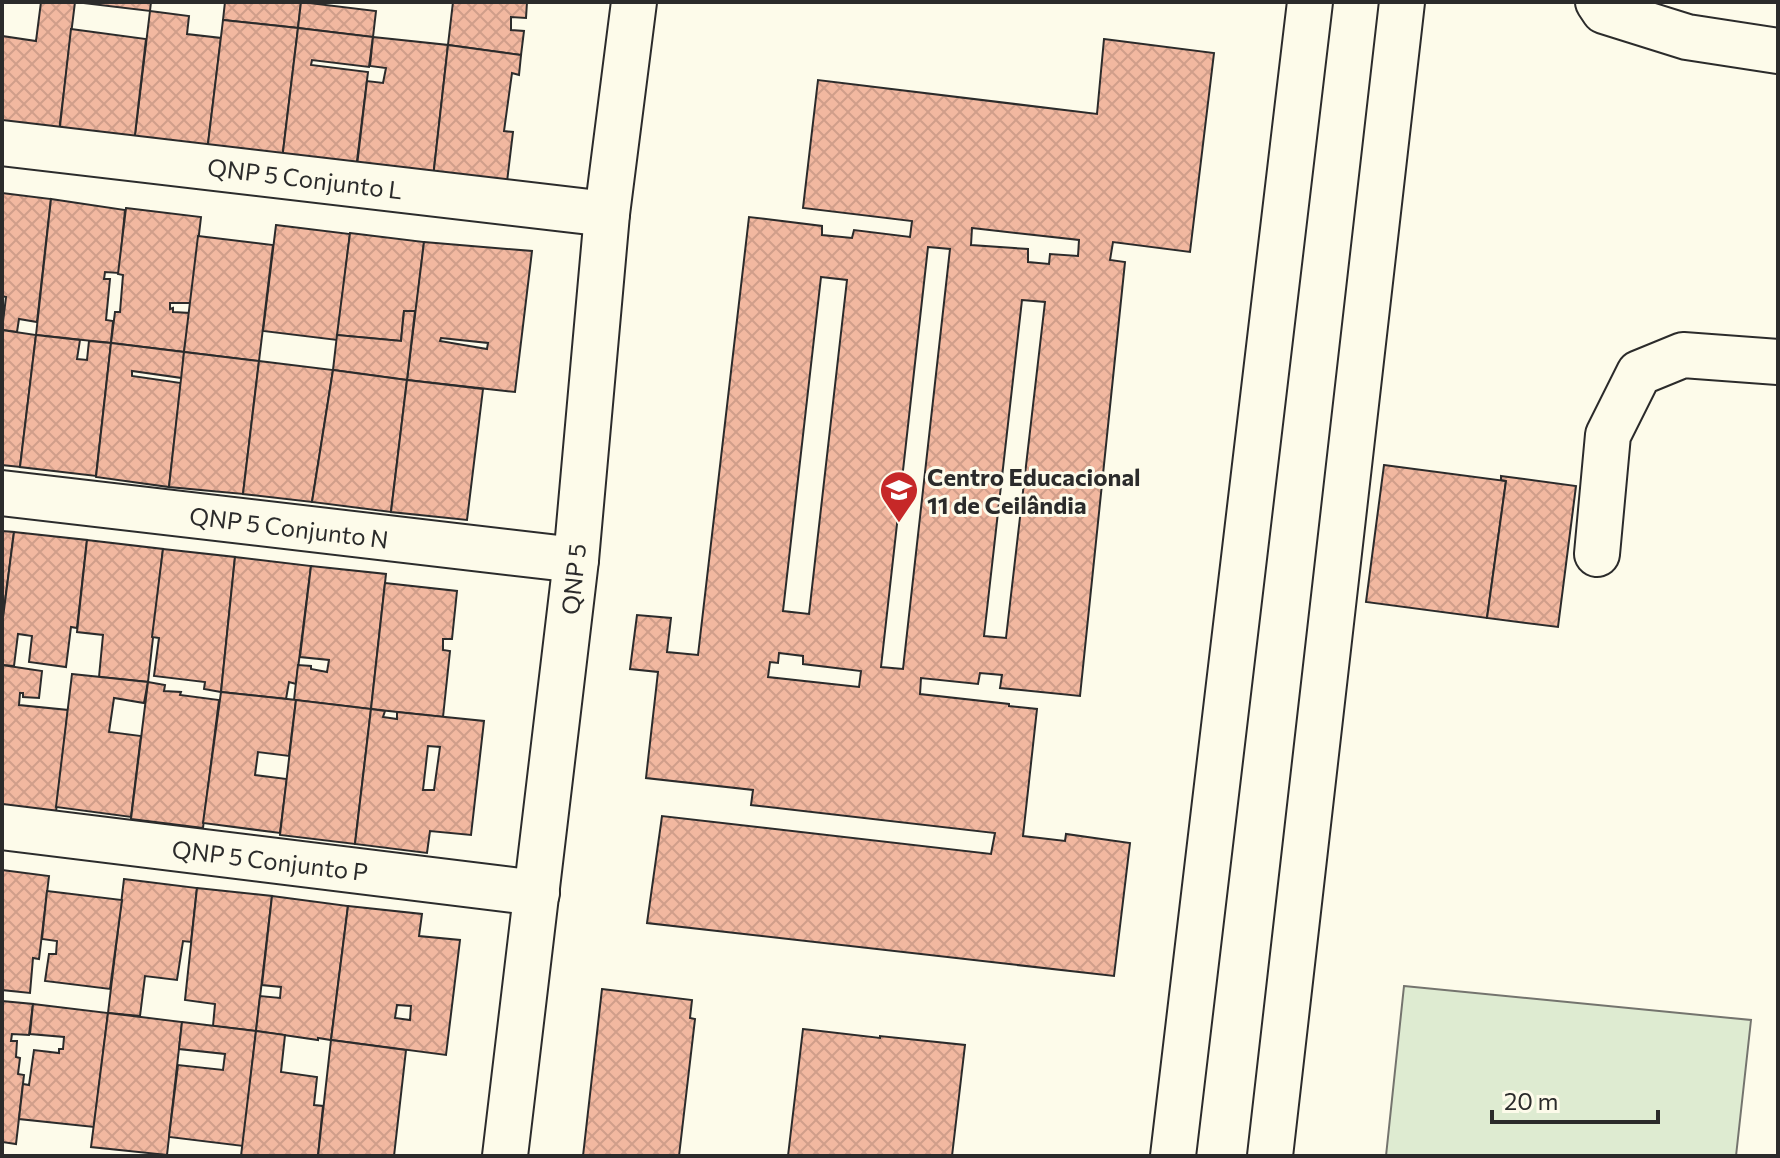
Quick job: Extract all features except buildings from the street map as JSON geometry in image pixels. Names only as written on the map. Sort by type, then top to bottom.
[{"type":"street","name":"QNP 5","points":[[505,1156],[576,560],[607,214],[634,2]]},
{"type":"street","points":[[1173,1156],[1310,2]]},
{"type":"street","points":[[1270,1156],[1402,2]]},
{"type":"street","points":[[1598,2],[1604,11],[1687,37],[1778,51]]},
{"type":"street","name":"QNP 5 Conjunto L","points":[[2,143],[607,214]]},
{"type":"street","points":[[1597,554],[1608,435],[1639,373],[1683,355],[1778,362]]},
{"type":"street","name":"QNP 5 Conjunto N","points":[[2,493],[576,560]]},
{"type":"street","name":"QNP 5 Conjunto P","points":[[2,827],[537,893]]},
{"type":"green space","points":[[1404,986],[1751,1020],[1736,1156],[1386,1156]]},
{"type":"place","name":"Centro Educacional 11 de Ceilândia","points":[[899,524]]}]
